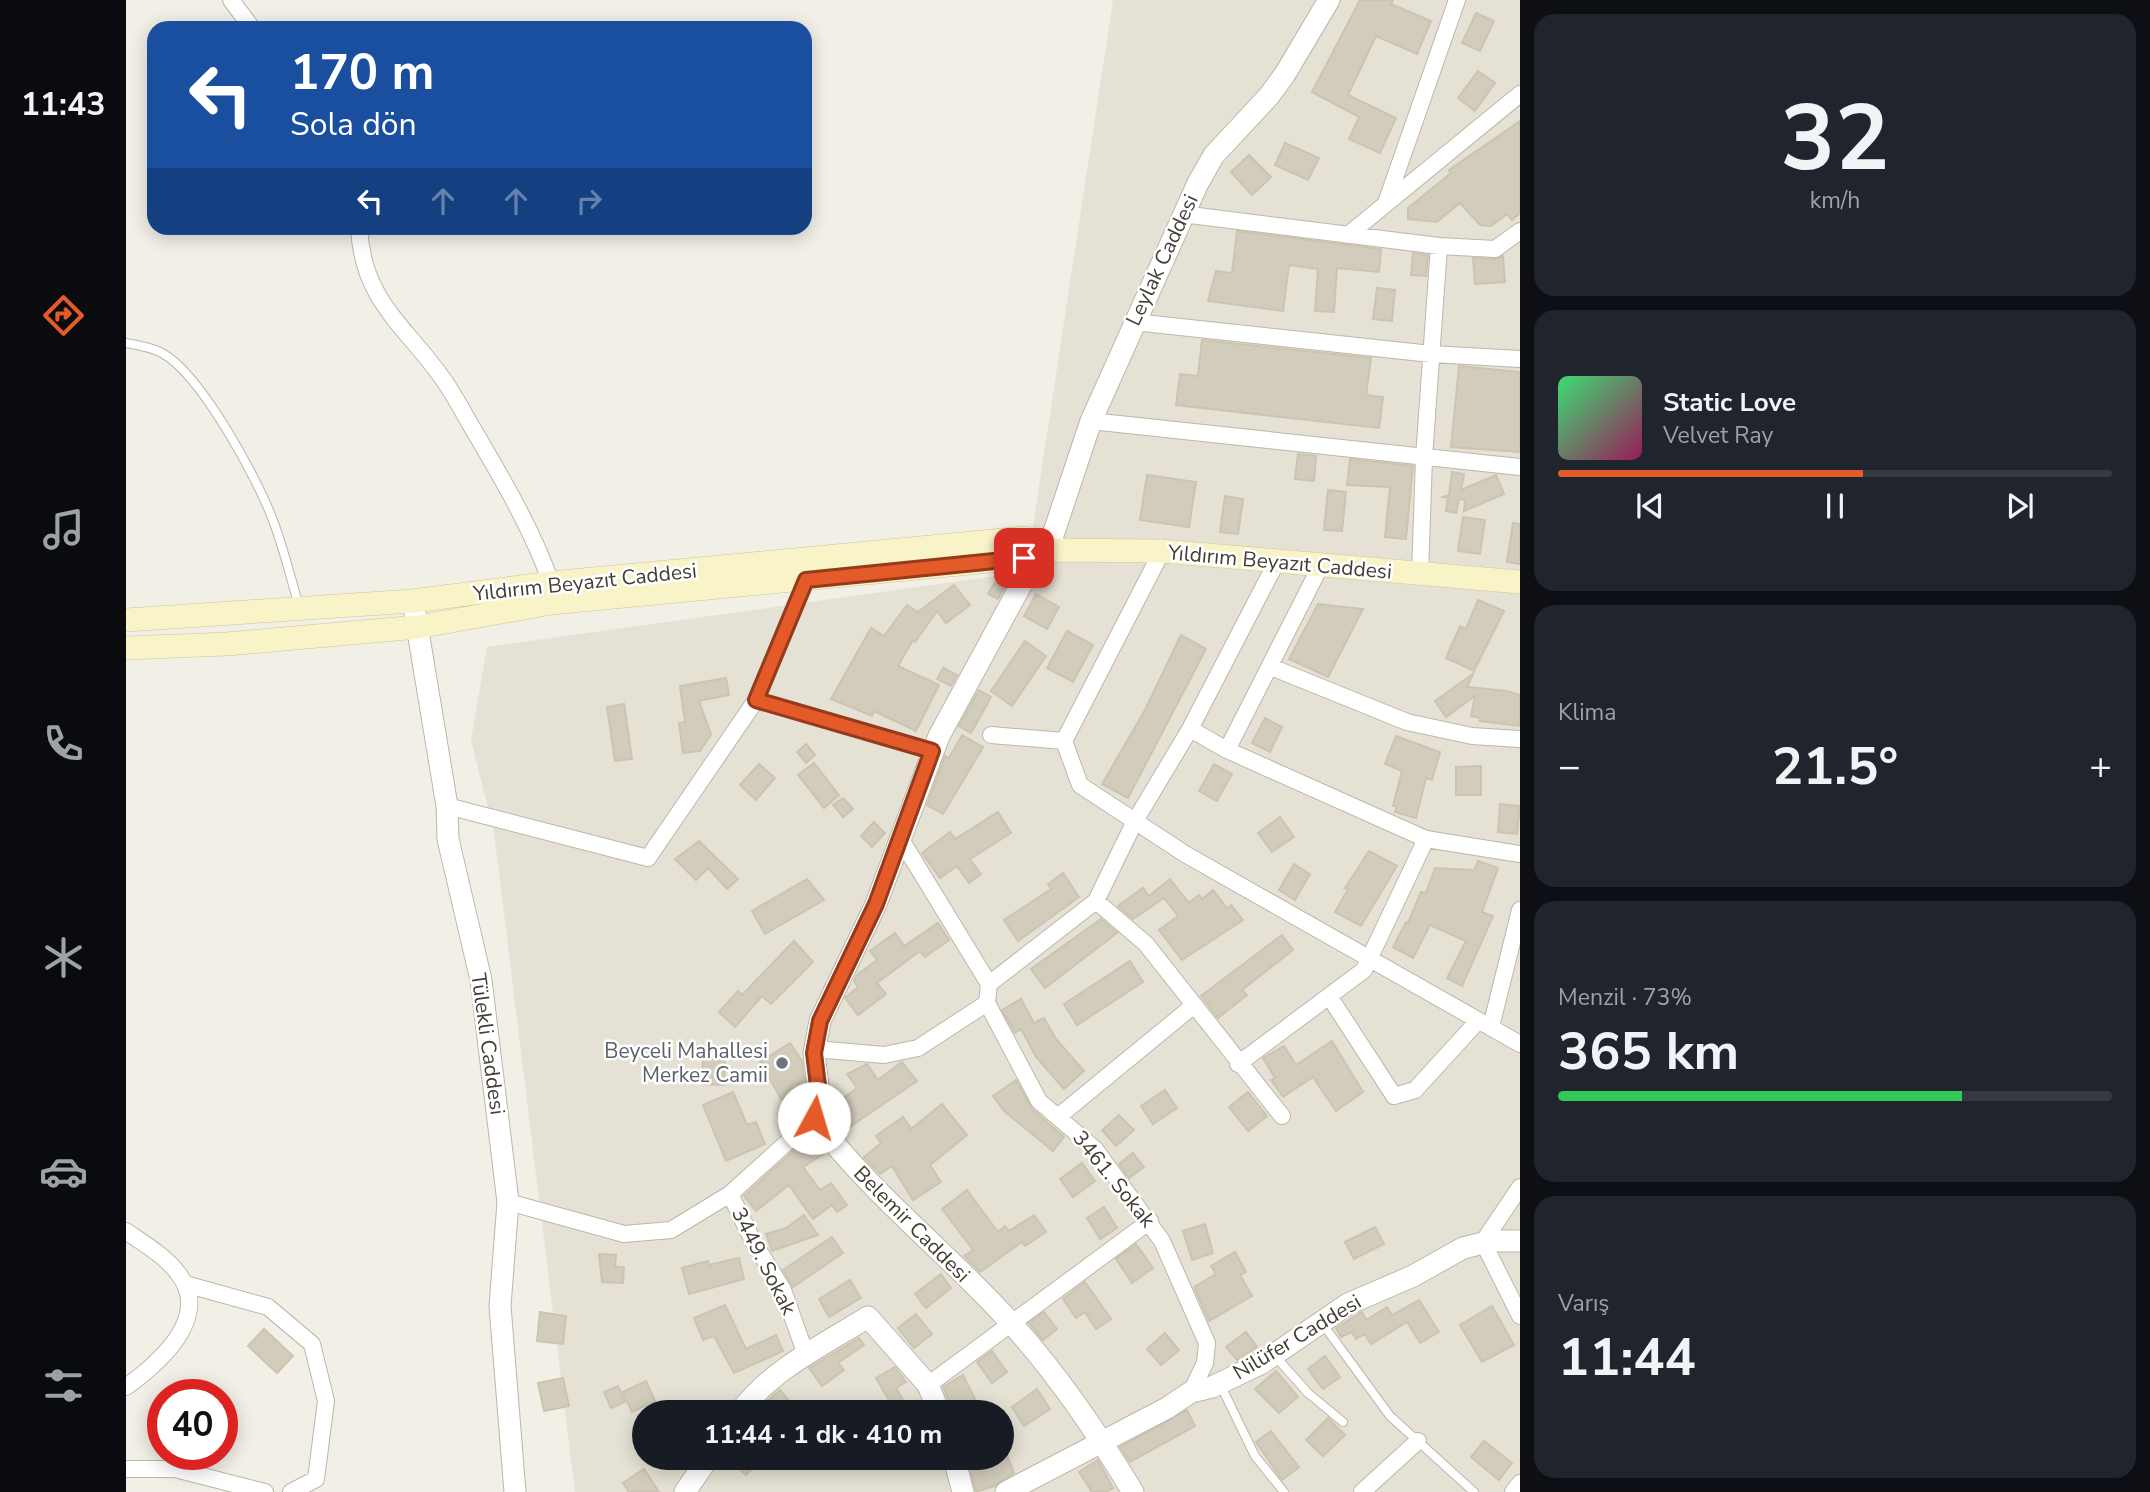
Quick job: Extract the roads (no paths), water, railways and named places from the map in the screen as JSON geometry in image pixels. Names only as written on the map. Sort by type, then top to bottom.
[{"type":"main road","name":"Yıldırım Beyazıt Caddesi","points":[[126,620],[413,601],[551,583],[1025,538],[1044,550]]},
{"type":"main road","name":"Yıldırım Beyazıt Caddesi","points":[[126,648],[227,644],[418,627],[551,603],[1024,558],[1044,550],[1162,551],[1520,582]]},
{"type":"street","points":[[231,0],[247,21]]},
{"type":"street","name":"Leylak Caddesi","points":[[1044,550],[1091,421],[1182,214],[1214,155],[1269,96],[1329,0]]},
{"type":"street","points":[[1385,205],[1457,0]]},
{"type":"street","points":[[1348,235],[1520,94]]},
{"type":"street","points":[[1182,214],[1438,246],[1495,249],[1520,231]]},
{"type":"street","points":[[359,235],[360,254],[369,281],[394,320],[443,379],[540,550],[551,583]]},
{"type":"street","points":[[1420,574],[1424,458],[1438,246]]},
{"type":"street","points":[[1134,323],[1431,354],[1520,359]]},
{"type":"street","points":[[1091,421],[1520,467]]},
{"type":"street","points":[[814,1118],[819,1094],[815,1049],[829,999],[864,932],[932,751],[1021,585],[1044,550]]},
{"type":"street","points":[[1162,551],[1064,741],[1080,785],[1185,854],[1520,1044]]},
{"type":"street","points":[[989,984],[1096,901],[1135,821],[1190,729],[1276,561]]},
{"type":"street","points":[[1227,750],[1272,667],[1321,565]]},
{"type":"street","points":[[447,806],[648,858],[756,700],[806,580]]},
{"type":"street","name":"Tülekli Caddesi","points":[[413,601],[447,806],[448,839],[481,981],[508,1202],[500,1306],[515,1492]]},
{"type":"street","points":[[1272,667],[1407,722],[1472,736],[1520,739]]},
{"type":"street","points":[[756,700],[932,751]]},
{"type":"street","points":[[1190,729],[1227,750],[1426,839],[1520,853]]},
{"type":"street","points":[[991,735],[1064,741]]},
{"type":"street","points":[[815,1049],[884,1055],[918,1048],[986,1003],[989,984],[900,838]]},
{"type":"street","points":[[1238,1064],[1364,970],[1426,839]]},
{"type":"street","points":[[1096,901],[1146,944],[1238,1064],[1282,1116]]},
{"type":"street","points":[[1329,996],[1394,1096],[1415,1090],[1484,1025],[1520,910]]},
{"type":"street","name":"3461. Sokak","points":[[986,1003],[1039,1101],[1095,1149],[1150,1221],[1183,1285],[1207,1343],[1205,1363],[1191,1392]]},
{"type":"street","points":[[1059,1116],[1194,1006]]},
{"type":"street","name":"3449. Sokak","points":[[806,1355],[783,1290],[730,1195],[814,1118]]},
{"type":"street","name":"Belemir Caddesi","points":[[814,1118],[869,1183],[1012,1323],[1072,1396],[1133,1492]]},
{"type":"street","points":[[1520,1187],[1483,1242],[1520,1316]]},
{"type":"street","points":[[508,1202],[609,1231],[639,1235],[671,1230],[730,1195]]},
{"type":"street","points":[[928,1385],[1150,1221]]},
{"type":"street","points":[[126,1231],[163,1258],[185,1284],[188,1310],[171,1349],[126,1387]]},
{"type":"street","name":"Nilüfer Caddesi","points":[[1006,1492],[1167,1408],[1191,1392],[1220,1383],[1274,1355],[1348,1304],[1413,1276],[1463,1248],[1483,1242],[1520,1241]]},
{"type":"street","points":[[185,1284],[268,1307],[312,1344],[326,1401],[316,1479],[291,1492]]},
{"type":"street","points":[[750,1400],[763,1385],[868,1317],[928,1385],[934,1400]]},
{"type":"street","points":[[1362,1492],[1418,1441]]},
{"type":"street","points":[[126,1469],[174,1469],[265,1492]]},
{"type":"street","points":[[685,1492],[700,1470]]},
{"type":"street","points":[[957,1470],[963,1492]]},
{"type":"street","points":[[1513,1492],[1520,1483]]},
{"type":"lane","points":[[126,343],[145,346],[175,362],[213,408],[260,491],[274,523],[300,609]]},
{"type":"lane","points":[[1321,1323],[1390,1416],[1474,1492]]},
{"type":"lane","points":[[1274,1355],[1308,1393],[1343,1422]]},
{"type":"lane","points":[[1220,1383],[1255,1457],[1284,1492]]},
{"type":"place","name":"Beyceli Mahallesi Merkez Camii","points":[[782,1063]]}]
